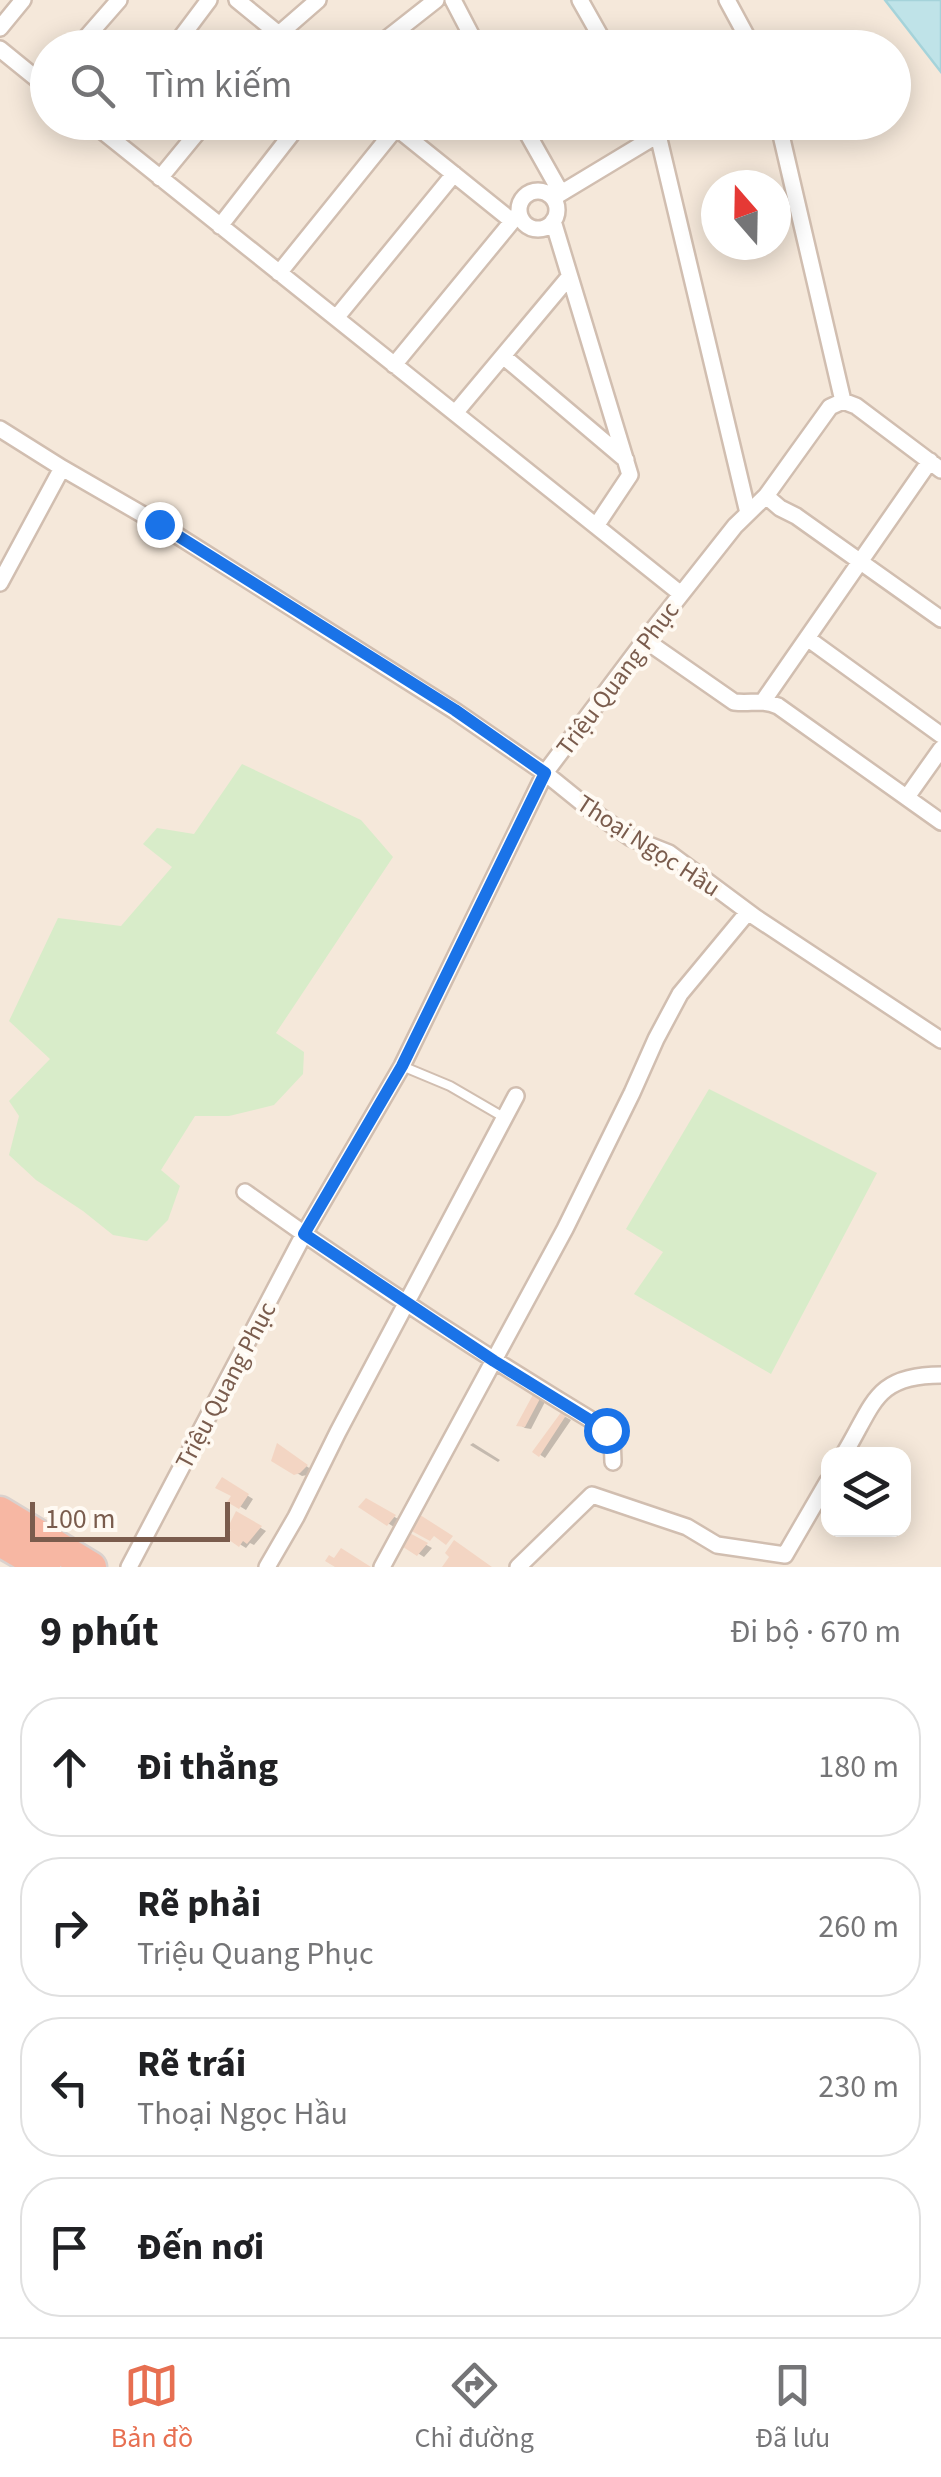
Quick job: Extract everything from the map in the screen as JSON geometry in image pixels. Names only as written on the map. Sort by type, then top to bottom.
[{"type":"highway","points":[[0,1512],[91,1567]]},
{"type":"highway","points":[[0,1541],[44,1567]]},
{"type":"street","points":[[0,28],[23,0]]},
{"type":"street","points":[[93,30],[118,0]]},
{"type":"street","points":[[186,30],[209,0]]},
{"type":"street","points":[[237,0],[273,30]]},
{"type":"street","points":[[283,30],[318,0]]},
{"type":"street","points":[[398,30],[436,0]]},
{"type":"street","points":[[453,0],[469,30]]},
{"type":"street","points":[[580,0],[597,30]]},
{"type":"street","points":[[727,0],[743,30]]},
{"type":"street","points":[[0,49],[30,72]]},
{"type":"street","points":[[123,140],[160,178],[681,594]]},
{"type":"street","points":[[160,178],[191,140]]},
{"type":"street","points":[[220,226],[287,140]]},
{"type":"street","points":[[279,273],[383,140]]},
{"type":"street","points":[[415,140],[524,224],[543,229],[554,222]]},
{"type":"street","points":[[529,140],[557,196],[554,222],[630,475],[596,526]]},
{"type":"street","points":[[557,196],[637,140]]},
{"type":"street","points":[[657,140],[748,513]]},
{"type":"street","points":[[764,700],[860,561],[936,465],[865,412],[842,401],[782,140]]},
{"type":"street","points":[[336,318],[454,174]]},
{"type":"street","points":[[394,365],[515,217],[522,200],[531,192],[557,196]]},
{"type":"street","points":[[456,412],[569,277]]},
{"type":"street","points":[[504,356],[626,460]]},
{"type":"street","name":"Triệu Quang Phục","points":[[128,1567],[304,1234],[402,1066],[545,773],[735,526],[766,496],[830,406],[842,401]]},
{"type":"street","name":"Thoại Ngọc Hầu","points":[[0,429],[455,710],[631,838],[669,854],[748,912],[941,1040]]},
{"type":"street","points":[[0,583],[62,468]]},
{"type":"street","points":[[766,496],[941,619]]},
{"type":"street","points":[[807,638],[941,735]]},
{"type":"street","points":[[645,640],[734,702],[764,700],[778,706],[941,822]]},
{"type":"street","points":[[908,796],[941,749]]},
{"type":"street","points":[[382,1567],[564,1229],[680,994],[748,912]]},
{"type":"street","points":[[268,1567],[516,1096]]},
{"type":"street","points":[[245,1192],[494,1361],[606,1430],[612,1436],[613,1462]]},
{"type":"street","points":[[848,1447],[877,1395],[892,1383],[920,1375],[941,1375]]},
{"type":"street","points":[[518,1567],[592,1495],[687,1526],[717,1545],[784,1555],[821,1493]]},
{"type":"lane","points":[[402,1066],[450,1086],[504,1118]]},
{"type":"shaded area","points":[[0,0],[885,0],[908,30],[30,30],[30,140],[911,140],[911,33],[941,72],[941,1567],[0,1567]]},
{"type":"green space","points":[[242,764],[361,820],[393,857],[276,1033],[304,1052],[303,1074],[274,1105],[229,1116],[195,1116],[161,1170],[180,1186],[168,1220],[147,1241],[113,1235],[36,1180],[9,1155],[19,1116],[9,1101],[50,1059],[9,1021],[58,918],[121,926],[172,867],[143,844],[157,828],[194,834]]},
{"type":"green space","points":[[709,1089],[877,1173],[771,1374],[634,1294],[663,1252],[626,1229]]},
{"type":"water","points":[[885,0],[941,0],[941,72],[911,30]]},
{"type":"building","points":[[535,1391],[542,1395],[525,1427],[516,1426]]},
{"type":"building","points":[[562,1411],[567,1414],[539,1457],[532,1452]]},
{"type":"building","points":[[277,1443],[308,1465],[294,1475],[271,1461]]},
{"type":"building","points":[[222,1477],[249,1494],[239,1509],[227,1502],[231,1496],[215,1488]]},
{"type":"building","points":[[366,1498],[396,1515],[387,1526],[358,1507]]},
{"type":"building","points":[[236,1511],[262,1526],[247,1544],[243,1541],[239,1547],[225,1537]]},
{"type":"building","points":[[417,1513],[453,1536],[446,1545],[434,1536],[430,1541],[408,1529]]},
{"type":"building","points":[[406,1531],[428,1543],[417,1556],[397,1543]]},
{"type":"building","points":[[454,1540],[492,1567],[442,1567]]},
{"type":"building","points":[[341,1548],[371,1567],[335,1567],[325,1561],[329,1555],[334,1558]]},
{"type":"route","points":[[159,524],[455,710],[545,773],[402,1066],[304,1234],[494,1361],[606,1430]]}]
